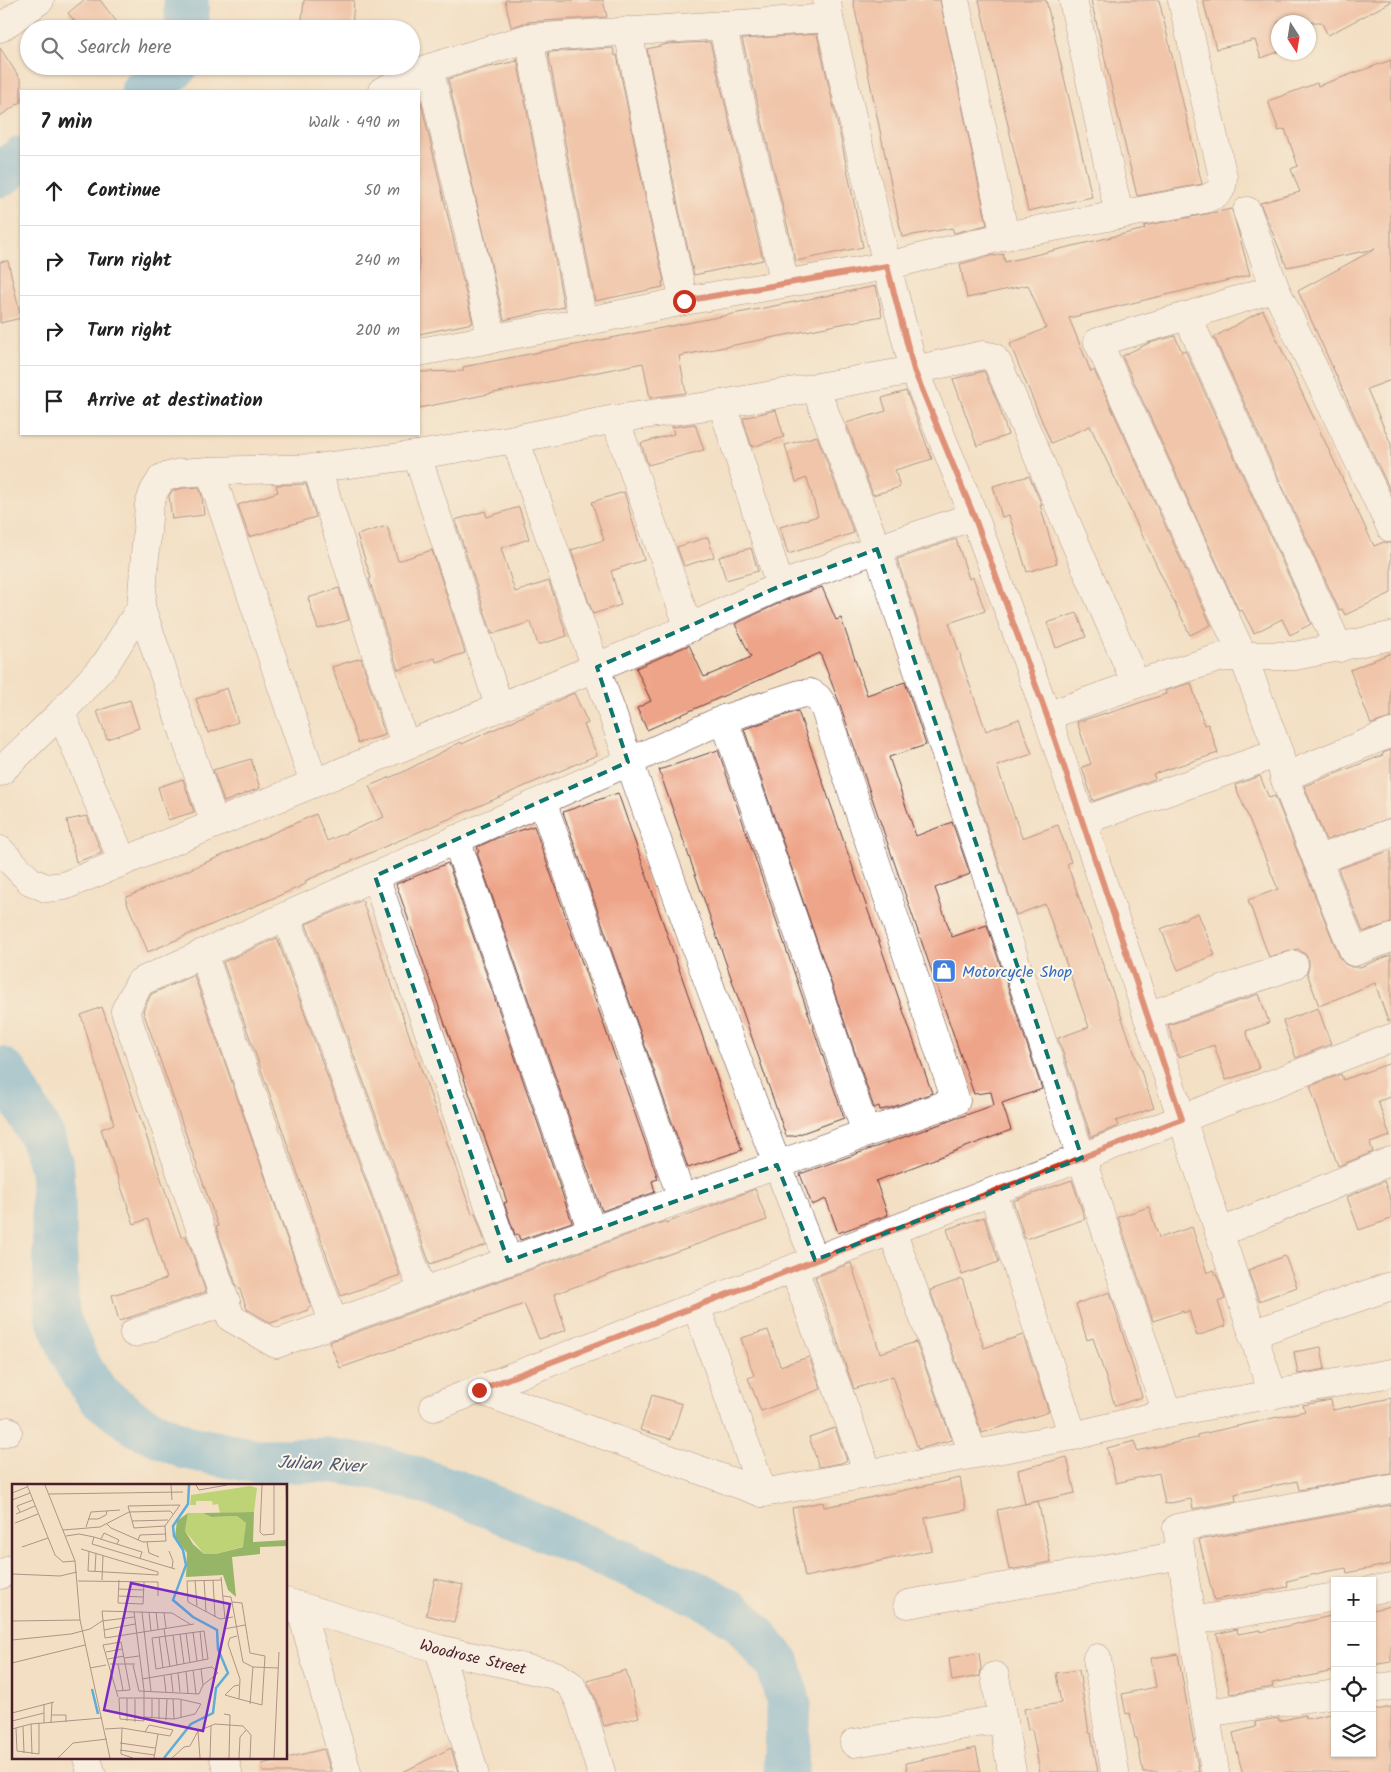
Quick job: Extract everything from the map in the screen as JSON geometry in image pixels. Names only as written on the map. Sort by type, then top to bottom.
[{"type":"street","points":[[0,28],[40,0]]},
{"type":"street","points":[[955,0],[1005,236]]},
{"type":"street","points":[[1073,0],[1119,215]]},
{"type":"street","points":[[420,352],[583,322],[684,301],[887,266],[1005,236],[1205,199],[1217,194],[1223,186],[1223,177],[1182,0]]},
{"type":"street","points":[[420,72],[529,38],[722,25],[828,9],[887,266],[914,370],[974,516],[1047,716],[1272,1395]]},
{"type":"street","points":[[722,25],[785,283]]},
{"type":"street","points":[[628,32],[664,213],[684,301]]},
{"type":"street","points":[[529,38],[583,322]]},
{"type":"street","points":[[428,68],[470,239],[492,339]]},
{"type":"street","points":[[384,90],[414,75]]},
{"type":"street","points":[[1247,210],[1275,288],[1391,528]]},
{"type":"street","points":[[1275,288],[1098,342],[1243,656],[1317,860],[1354,952],[1391,938]]},
{"type":"street","points":[[1187,316],[1339,648]]},
{"type":"street","points":[[215,824],[141,607],[149,505],[154,491],[162,478],[180,473],[317,468],[417,455],[515,439],[615,419],[722,404],[914,370],[983,355],[993,357],[998,364],[1136,684]]},
{"type":"street","points":[[815,387],[877,549],[1167,1413]]},
{"type":"street","points":[[722,404],[780,586]]},
{"type":"street","points":[[615,419],[689,628]]},
{"type":"street","points":[[515,439],[597,667],[628,762],[777,1165],[868,1473]]},
{"type":"street","points":[[417,455],[499,706]]},
{"type":"street","points":[[317,468],[405,745]]},
{"type":"street","points":[[210,471],[314,783]]},
{"type":"street","points":[[0,850],[30,882],[46,888],[64,886],[597,667],[689,628],[780,586],[877,549],[974,516]]},
{"type":"street","points":[[0,772],[61,713],[108,662],[141,607]]},
{"type":"street","points":[[1047,716],[1136,684],[1219,658],[1296,656],[1391,636]]},
{"type":"street","points":[[811,693],[818,698],[824,707],[956,1101],[276,1344],[231,1318],[125,1011],[140,982],[628,762],[724,719],[800,694],[811,693]]},
{"type":"street","points":[[61,713],[123,862]]},
{"type":"street","points":[[724,719],[813,973],[866,1133]]},
{"type":"street","points":[[1082,821],[1391,733]]},
{"type":"street","points":[[542,801],[682,1199]]},
{"type":"street","points":[[1317,860],[1391,833]]},
{"type":"street","points":[[456,840],[592,1231]]},
{"type":"street","points":[[375,876],[508,1262]]},
{"type":"street","points":[[286,916],[423,1292]]},
{"type":"street","points":[[203,954],[334,1324]]},
{"type":"street","points":[[1147,1016],[1294,965]]},
{"type":"street","points":[[434,1407],[1391,1038]]},
{"type":"street","points":[[1219,1233],[1391,1161]]},
{"type":"street","points":[[993,1193],[1073,1436]]},
{"type":"street","points":[[892,1231],[974,1454]]},
{"type":"street","points":[[1252,1334],[1391,1286]]},
{"type":"street","points":[[134,1333],[226,1302]]},
{"type":"street","points":[[696,1306],[763,1493]]},
{"type":"street","points":[[479,1390],[763,1493],[1073,1436],[1167,1413],[1391,1373]]},
{"type":"street","points":[[1215,1772],[1177,1528],[1391,1489]]},
{"type":"street","points":[[908,1604],[1181,1555]]},
{"type":"street","points":[[0,1575],[12,1569]]},
{"type":"street","points":[[1376,1589],[1391,1587]]},
{"type":"street","points":[[1192,1621],[1331,1597]]},
{"type":"street","points":[[293,1605],[347,1772]]},
{"type":"street","name":"Woodrose Street","points":[[293,1605],[439,1649],[555,1675],[571,1684],[580,1702],[601,1772]]},
{"type":"street","points":[[439,1649],[474,1772]]},
{"type":"street","points":[[1097,1658],[1115,1772]]},
{"type":"street","points":[[995,1676],[1012,1772]]},
{"type":"street","points":[[1376,1688],[1391,1686]]},
{"type":"street","points":[[1206,1713],[1331,1695]]},
{"type":"street","points":[[854,1743],[1002,1719]]},
{"type":"highlighted area","points":[[877,549],[1082,1158],[815,1260],[777,1165],[508,1261],[375,876],[628,762],[597,667],[780,586]]},
{"type":"building","points":[[84,0],[100,0],[115,20],[74,20],[68,13]]},
{"type":"building","points":[[304,0],[354,0],[353,20],[302,20]]},
{"type":"building","points":[[505,0],[603,0],[607,17],[528,22],[511,27]]},
{"type":"building","points":[[853,0],[940,0],[987,225],[954,233],[952,228],[902,237]]},
{"type":"building","points":[[979,0],[1046,0],[1092,197],[1028,211]]},
{"type":"building","points":[[1091,0],[1159,0],[1202,184],[1137,196]]},
{"type":"building","points":[[1203,0],[1391,0],[1391,2],[1328,35],[1321,22],[1316,22],[1316,15],[1271,15],[1271,54],[1261,58],[1255,40],[1216,49]]},
{"type":"building","points":[[817,34],[863,247],[796,261],[742,39]]},
{"type":"building","points":[[710,42],[763,260],[694,275],[647,49],[668,44]]},
{"type":"building","points":[[0,48],[21,80],[21,90],[20,103],[0,116]]},
{"type":"building","points":[[613,48],[615,56],[617,55],[664,281],[662,282],[663,287],[595,301],[548,52]]},
{"type":"building","points":[[517,58],[564,307],[504,320],[448,79],[480,69],[517,61]]},
{"type":"building","points":[[1391,60],[1391,380],[1367,389],[1391,444],[1391,492],[1298,291],[1375,249],[1287,267],[1260,203],[1300,192],[1291,169],[1298,166],[1285,129],[1279,131],[1268,101],[1317,83],[1318,86]]},
{"type":"building","points":[[420,102],[421,102],[473,323],[420,334]]},
{"type":"building","points":[[1232,209],[1250,275],[1069,318],[1091,372],[1094,370],[1211,625],[1190,635],[1090,426],[1051,443],[1010,344],[1046,328],[1028,285],[967,298],[960,264],[1003,254],[1005,262],[1145,229],[1144,226]]},
{"type":"building","points":[[8,261],[20,318],[0,323],[0,262]]},
{"type":"building","points":[[876,286],[882,316],[679,356],[686,393],[650,398],[643,363],[420,408],[420,372],[463,371],[463,367]]},
{"type":"building","points":[[1263,310],[1374,546],[1384,542],[1391,543],[1391,593],[1345,615],[1342,609],[1339,610],[1214,337]]},
{"type":"building","points":[[1175,336],[1182,352],[1185,350],[1311,624],[1290,635],[1282,619],[1254,633],[1242,610],[1239,611],[1122,356],[1149,343]]},
{"type":"building","points":[[984,371],[998,403],[1008,435],[977,446],[953,379]]},
{"type":"building","points":[[906,391],[932,459],[895,470],[900,487],[873,495],[846,423],[886,411],[882,398]]},
{"type":"building","points":[[776,410],[784,437],[752,447],[743,418]]},
{"type":"building","points":[[695,424],[704,450],[648,465],[641,443],[674,434],[672,427]]},
{"type":"building","points":[[817,436],[854,533],[788,554],[780,527],[818,516],[807,478],[796,482],[785,445]]},
{"type":"building","points":[[1029,476],[1042,505],[1040,505],[1057,563],[1027,572],[1009,515],[1002,517],[993,486]]},
{"type":"building","points":[[306,484],[316,517],[249,537],[238,505],[278,492],[276,485]]},
{"type":"building","points":[[199,487],[204,515],[172,519],[169,496],[172,491]]},
{"type":"building","points":[[624,492],[644,560],[611,571],[621,605],[593,614],[571,550],[604,540],[592,502]]},
{"type":"building","points":[[519,507],[529,539],[501,548],[515,592],[549,581],[567,636],[538,645],[531,622],[492,634],[455,520],[485,511],[487,517]]},
{"type":"building","points":[[387,526],[398,561],[432,550],[465,653],[436,662],[435,658],[398,670],[357,535]]},
{"type":"building","points":[[708,537],[714,557],[684,566],[677,547]]},
{"type":"building","points":[[956,539],[969,579],[973,577],[985,611],[949,623],[986,731],[1019,719],[1032,754],[997,766],[1001,778],[1022,838],[1058,825],[1071,862],[1067,864],[1154,1108],[1116,1121],[1118,1126],[1091,1137],[1058,1038],[1089,1027],[1045,904],[1016,915],[897,559]]},
{"type":"building","points":[[751,548],[758,571],[726,580],[719,557]]},
{"type":"building","points":[[822,587],[836,620],[841,618],[867,695],[905,682],[926,745],[889,757],[916,836],[952,822],[970,874],[935,888],[952,937],[987,925],[1042,1089],[1002,1103],[1011,1130],[876,1181],[888,1215],[838,1233],[826,1199],[812,1205],[800,1174],[994,1105],[991,1092],[974,1094],[839,702],[820,653],[647,730],[637,708],[651,701],[636,668],[689,645],[704,677],[733,665],[751,657],[735,624],[786,600]]},
{"type":"building","points":[[339,588],[349,620],[318,629],[308,598]]},
{"type":"building","points":[[1077,613],[1086,637],[1056,648],[1047,623]]},
{"type":"building","points":[[1391,653],[1391,718],[1371,724],[1350,670]]},
{"type":"building","points":[[361,658],[385,735],[358,743],[332,667]]},
{"type":"building","points":[[1191,683],[1204,725],[1208,724],[1218,753],[1153,774],[1155,779],[1093,801],[1082,767],[1091,764],[1077,722],[1166,694],[1165,691]]},
{"type":"building","points":[[227,688],[238,722],[208,733],[196,699]]},
{"type":"building","points":[[574,693],[588,723],[584,725],[597,755],[305,881],[306,884],[148,952],[125,898],[316,814],[327,841],[384,817],[369,786],[401,773],[461,742],[462,744]]},
{"type":"building","points":[[130,700],[139,728],[107,739],[97,711]]},
{"type":"building","points":[[798,711],[932,1093],[890,1108],[880,1110],[879,1106],[874,1108],[744,729]]},
{"type":"building","points":[[718,750],[844,1118],[794,1136],[786,1136],[659,770]]},
{"type":"building","points":[[1391,750],[1391,818],[1326,840],[1304,786],[1383,755],[1383,753]]},
{"type":"building","points":[[251,759],[260,788],[224,802],[213,770]]},
{"type":"building","points":[[1260,776],[1269,798],[1275,796],[1340,958],[1345,964],[1352,967],[1360,967],[1391,955],[1391,1021],[1388,1021],[1375,983],[1319,1006],[1307,973],[1309,960],[1305,954],[1298,949],[1269,957],[1248,900],[1278,889],[1235,785]]},
{"type":"building","points":[[183,779],[194,812],[168,820],[158,787]]},
{"type":"building","points":[[618,793],[742,1150],[688,1168],[563,812]]},
{"type":"building","points":[[87,816],[102,853],[76,862],[67,820]]},
{"type":"building","points":[[534,826],[658,1179],[652,1181],[655,1192],[602,1211],[477,853],[479,852],[477,847],[497,838]]},
{"type":"building","points":[[1391,850],[1391,923],[1363,932],[1338,869]]},
{"type":"building","points":[[448,863],[572,1222],[520,1240],[518,1234],[515,1235],[504,1203],[507,1202],[501,1184],[396,884]]},
{"type":"building","points":[[362,900],[472,1214],[475,1213],[486,1245],[430,1264],[306,924]]},
{"type":"building","points":[[1198,913],[1215,955],[1178,970],[1161,929]]},
{"type":"building","points":[[277,938],[400,1275],[341,1296],[223,962]]},
{"type":"building","points":[[194,975],[311,1307],[308,1310],[271,1323],[247,1309],[239,1287],[237,1288],[216,1227],[218,1226],[143,1011],[151,994]]},
{"type":"building","points":[[1259,994],[1269,1023],[1246,1031],[1259,1069],[1226,1080],[1214,1045],[1179,1057],[1168,1025]]},
{"type":"building","points":[[102,1007],[181,1237],[186,1236],[206,1292],[119,1321],[112,1295],[166,1279],[148,1219],[134,1224],[101,1129],[114,1124],[81,1015]]},
{"type":"building","points":[[1318,1008],[1331,1044],[1296,1058],[1283,1021]]},
{"type":"building","points":[[1391,1063],[1391,1097],[1378,1101],[1390,1136],[1370,1143],[1373,1152],[1338,1166],[1310,1086],[1341,1074],[1343,1080]]},
{"type":"building","points":[[1072,1180],[1085,1219],[1025,1239],[1013,1201]]},
{"type":"building","points":[[1384,1181],[1391,1201],[1391,1219],[1359,1230],[1347,1197]]},
{"type":"building","points":[[755,1189],[767,1220],[554,1294],[566,1330],[539,1339],[524,1304],[340,1368],[329,1342],[666,1221],[666,1223]]},
{"type":"building","points":[[1149,1207],[1159,1238],[1192,1227],[1207,1273],[1214,1270],[1219,1281],[1225,1299],[1218,1302],[1226,1326],[1197,1336],[1189,1311],[1183,1313],[1183,1311],[1153,1321],[1118,1217]]},
{"type":"building","points":[[984,1217],[999,1262],[962,1275],[947,1229]]},
{"type":"building","points":[[1285,1256],[1297,1287],[1259,1301],[1248,1270]]},
{"type":"building","points":[[851,1263],[880,1353],[916,1342],[952,1440],[918,1449],[893,1376],[854,1389],[815,1277]]},
{"type":"building","points":[[962,1279],[984,1348],[1023,1335],[1049,1412],[982,1433],[930,1290]]},
{"type":"building","points":[[1110,1292],[1142,1397],[1115,1406],[1093,1338],[1087,1340],[1076,1304]]},
{"type":"building","points":[[768,1330],[780,1366],[809,1357],[821,1389],[761,1411],[748,1378],[754,1376],[741,1338]]},
{"type":"building","points":[[1321,1347],[1325,1369],[1298,1374],[1294,1352]]},
{"type":"building","points":[[652,1395],[682,1404],[671,1439],[640,1430]]},
{"type":"building","points":[[1391,1398],[1391,1474],[1299,1490],[1297,1481],[1235,1494],[1236,1501],[1193,1509],[1191,1499],[1165,1504],[1159,1473],[1116,1483],[1107,1448],[1135,1441],[1137,1451],[1197,1438],[1197,1435],[1305,1411],[1303,1405],[1331,1400],[1333,1410]]},
{"type":"building","points":[[835,1428],[847,1460],[819,1467],[809,1437]]},
{"type":"building","points":[[1067,1457],[1075,1493],[1025,1504],[1018,1470]]},
{"type":"building","points":[[960,1478],[966,1510],[925,1518],[932,1550],[805,1577],[792,1508],[823,1502],[824,1507]]},
{"type":"building","points":[[1038,1501],[1051,1562],[1009,1570],[997,1510]]},
{"type":"building","points":[[1391,1505],[1391,1564],[1347,1573],[1346,1568],[1324,1572],[1287,1581],[1288,1587],[1214,1600],[1199,1540]]},
{"type":"building","points":[[435,1579],[463,1585],[454,1622],[426,1615]]},
{"type":"building","points":[[1391,1606],[1391,1662],[1376,1664],[1376,1622],[1376,1609]]},
{"type":"building","points":[[1331,1616],[1331,1672],[1272,1683],[1273,1687],[1230,1694],[1217,1634],[1237,1629],[1238,1634],[1261,1630],[1261,1632]]},
{"type":"building","points":[[979,1653],[980,1676],[952,1681],[949,1658]]},
{"type":"building","points":[[1178,1654],[1199,1772],[1143,1772],[1137,1738],[1135,1738],[1130,1713],[1126,1714],[1122,1694],[1156,1687],[1151,1658]]},
{"type":"building","points":[[626,1670],[639,1717],[604,1726],[595,1697],[587,1681]]},
{"type":"building","points":[[1079,1670],[1089,1733],[1091,1733],[1098,1772],[1040,1772],[1032,1729],[1028,1730],[1024,1709],[1061,1703],[1056,1673]]},
{"type":"building","points":[[1391,1707],[1391,1772],[1242,1772],[1233,1733],[1256,1727],[1255,1722],[1279,1718],[1279,1721],[1305,1715],[1306,1719],[1331,1714],[1331,1757],[1376,1757],[1376,1710]]},
{"type":"building","points":[[451,1748],[458,1772],[403,1772]]},
{"type":"building","points":[[976,1748],[981,1772],[907,1772],[906,1763]]},
{"type":"building","points":[[324,1749],[331,1772],[263,1772],[262,1764],[288,1760],[288,1758]]},
{"type":"waterway","name":"Julian River","points":[[186,0],[187,20]]},
{"type":"waterway","name":"Julian River","points":[[145,90],[155,86],[167,75]]},
{"type":"waterway","name":"Julian River","points":[[0,175],[20,160]]},
{"type":"waterway","name":"Julian River","points":[[0,1069],[8,1076],[42,1137],[52,1168],[57,1316],[77,1364],[99,1396],[136,1424],[185,1447],[255,1461],[327,1460],[382,1468],[456,1492],[705,1597],[740,1619],[778,1663],[789,1704],[786,1772]]},
{"type":"place","name":"Motorcycle Shop","points":[[944,971]]},
{"type":"route","points":[[479,1390],[1182,1119],[1047,716],[974,516],[914,370],[887,266],[684,301]]}]
